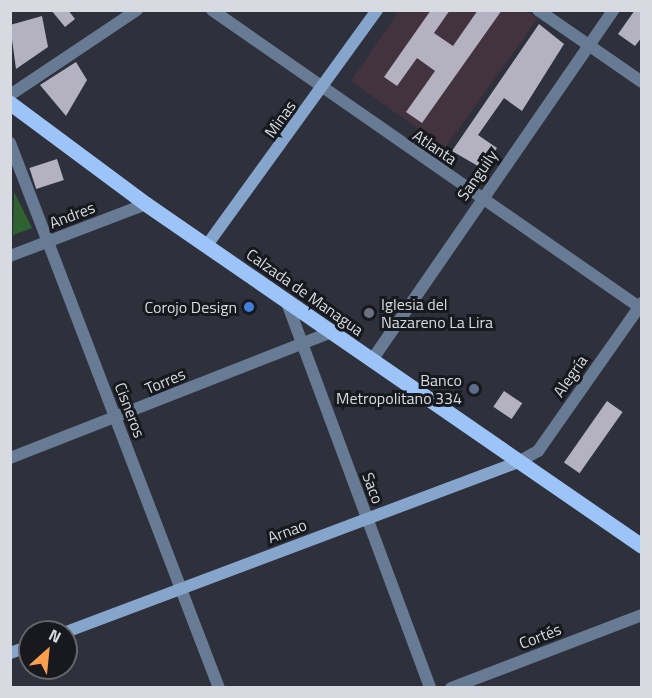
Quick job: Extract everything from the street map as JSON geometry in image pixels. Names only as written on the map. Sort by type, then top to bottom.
[{"type":"main road","name":"Calzada de Managua","points":[[10,103],[146,204],[642,546]]},
{"type":"street","points":[[10,94],[137,10]]},
{"type":"street","name":"Atlanta","points":[[212,10],[321,90],[641,306]]},
{"type":"street","name":"Minas","points":[[207,245],[377,10]]},
{"type":"street","points":[[538,10],[642,82]]},
{"type":"street","name":"Sanguily","points":[[372,360],[613,10]]},
{"type":"street","name":"Cisneros","points":[[10,143],[219,687]]},
{"type":"street","name":"Andres","points":[[10,256],[146,204]]},
{"type":"street","name":"Saco","points":[[286,300],[430,687]]},
{"type":"street","name":"Alegría","points":[[520,461],[538,451],[641,306]]},
{"type":"street","name":"Torres","points":[[10,458],[116,420],[331,332]]},
{"type":"street","name":"Arnao","points":[[78,628],[520,461]]},
{"type":"street","name":"Cortés","points":[[451,687],[642,615]]},
{"type":"shaded area","points":[[399,11],[526,11],[538,18],[445,148],[351,81]]},
{"type":"green space","points":[[14,192],[32,228],[13,235]]},
{"type":"building","points":[[51,10],[68,10],[75,19],[65,27]]},
{"type":"building","points":[[431,10],[450,10],[434,33],[453,46],[478,10],[502,10],[422,123],[406,112],[435,71],[417,58],[397,86],[384,77]]},
{"type":"building","points":[[635,10],[642,10],[642,37],[635,46],[618,34]]},
{"type":"building","points":[[42,16],[48,47],[16,69],[10,25]]},
{"type":"building","points":[[539,24],[564,44],[522,111],[504,98],[478,135],[497,148],[483,169],[452,151]]},
{"type":"building","points":[[76,62],[87,80],[66,116],[40,85]]},
{"type":"building","points":[[57,159],[64,180],[36,189],[29,168]]},
{"type":"building","points":[[504,391],[522,403],[512,419],[493,407]]},
{"type":"building","points":[[607,401],[623,412],[580,473],[564,462]]},
{"type":"place","name":"Corojo Design","points":[[249,307]]},
{"type":"place","name":"Iglesia del Nazareno La Lira","points":[[369,313]]},
{"type":"place","name":"Banco Metropolitano 334","points":[[474,389]]}]
